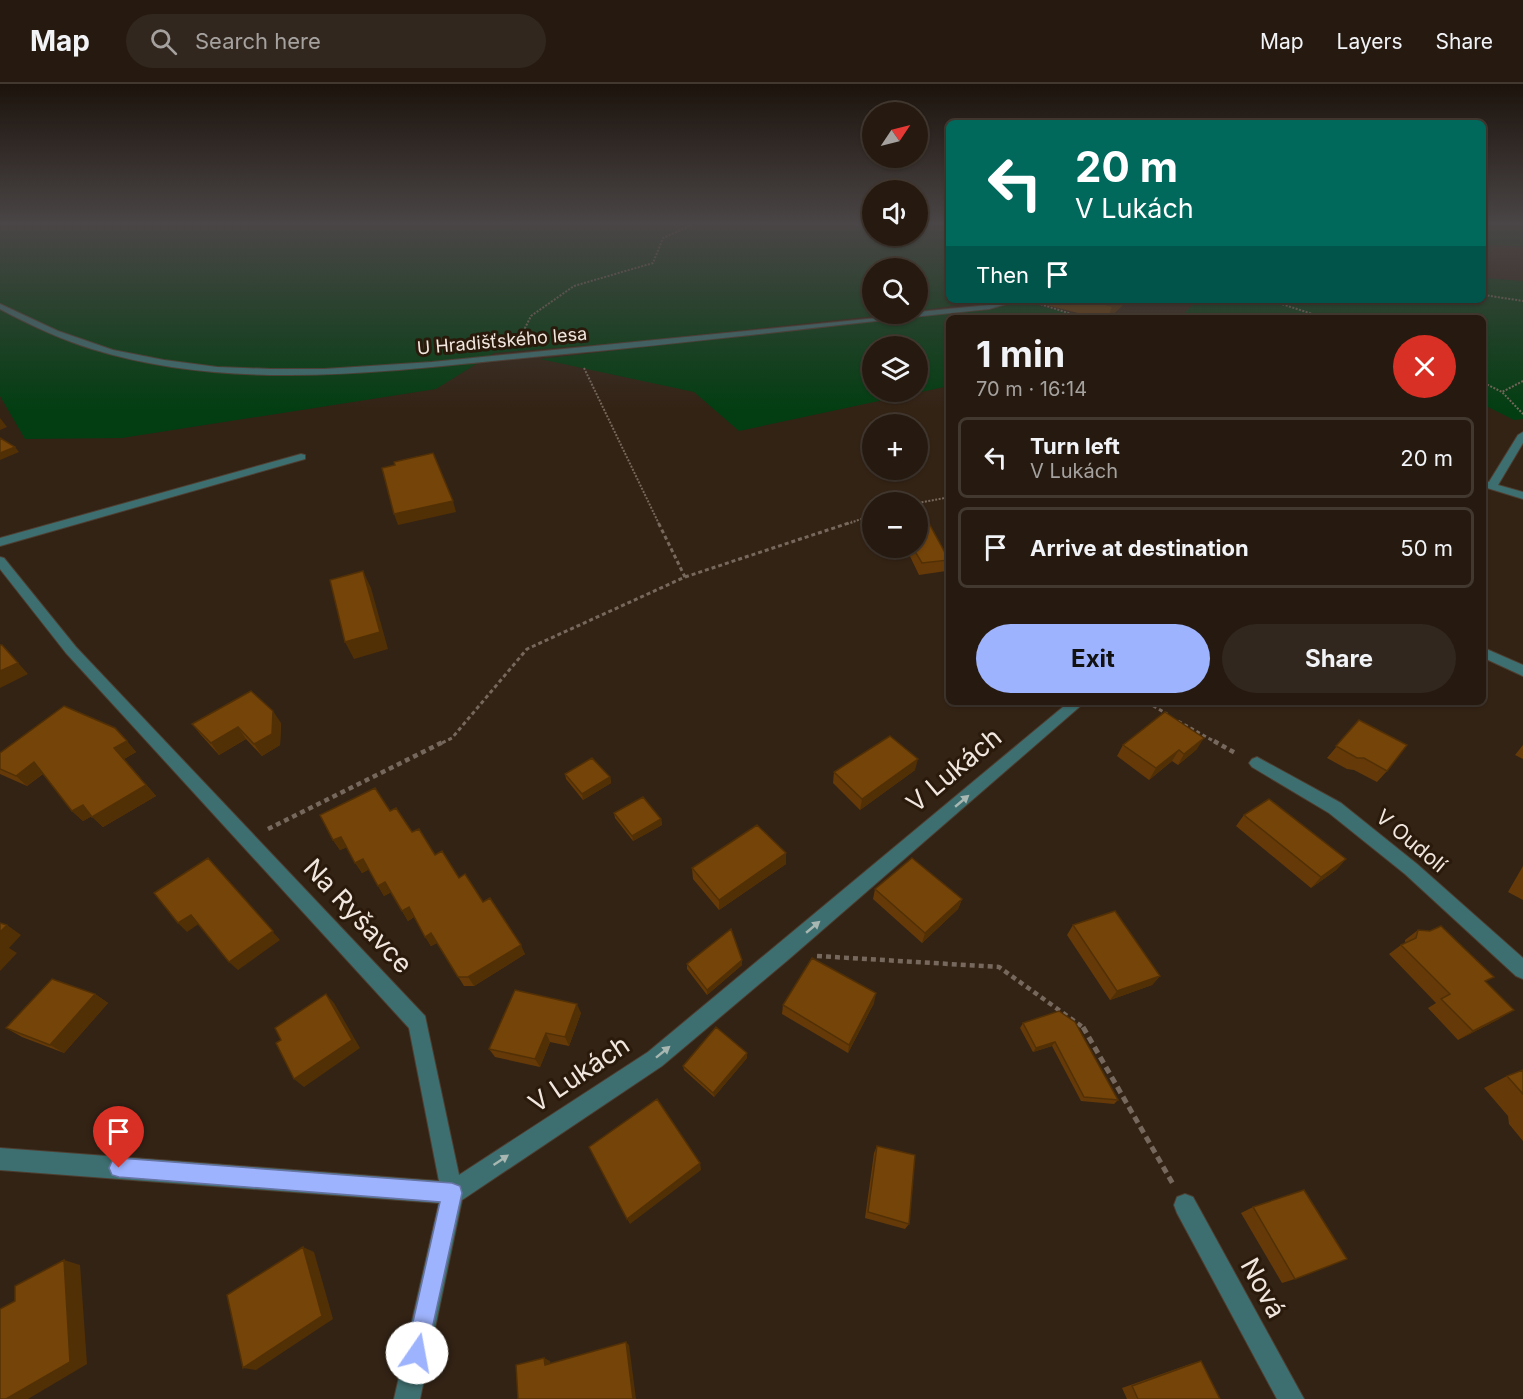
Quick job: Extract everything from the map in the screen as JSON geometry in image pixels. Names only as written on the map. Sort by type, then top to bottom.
[{"type":"street","name":"U Hradišťského lesa","points":[[0,306],[43,329],[111,352],[176,365],[255,371],[365,369],[510,357],[989,307],[1004,303]]},
{"type":"street","points":[[1523,435],[1488,485],[1523,496]]},
{"type":"street","points":[[0,542],[301,457]]},
{"type":"street","name":"Na Ryšavce","points":[[0,561],[71,650],[418,1023],[452,1193],[407,1399]]},
{"type":"street","points":[[1486,654],[1523,670]]},
{"type":"street","name":"V Lukách","points":[[452,1193],[655,1059],[1074,705]]},
{"type":"street","name":"V Oudolí","points":[[1257,763],[1335,808],[1411,869],[1523,970]]},
{"type":"street","points":[[0,1159],[452,1193]]},
{"type":"street","name":"Nová","points":[[1185,1205],[1291,1399]]},
{"type":"path","points":[[510,357],[531,316],[573,286]]},
{"type":"path","points":[[1486,295],[1523,301]]},
{"type":"path","points":[[1037,303],[1075,315]]},
{"type":"path","points":[[1278,303],[1316,315]]},
{"type":"path","points":[[576,351],[685,577]]},
{"type":"path","points":[[1502,392],[1523,381]]},
{"type":"path","points":[[1486,383],[1502,392],[1523,414]]},
{"type":"path","points":[[928,501],[946,498]]},
{"type":"path","points":[[247,839],[452,738],[527,649],[685,577],[862,519]]},
{"type":"path","points":[[1152,705],[1216,743],[1257,763]]},
{"type":"path","points":[[783,953],[999,967],[1083,1026],[1185,1205]]},
{"type":"green space","points":[[0,286],[862,286],[862,317],[630,342],[494,353],[436,389],[122,438],[25,439],[0,396]]},
{"type":"green space","points":[[928,286],[946,286],[946,303],[970,303],[928,309]]},
{"type":"green space","points":[[1486,286],[1523,286],[1523,419],[1514,420],[1486,406],[1486,315],[1182,315],[1195,303],[1486,303]]},
{"type":"green space","points":[[1028,303],[1079,315],[946,315],[946,387],[928,390],[928,336],[862,336],[862,402],[874,402],[739,431],[694,392],[540,359],[862,322],[862,324],[928,324],[928,314]]},
{"type":"building","points":[[0,438],[15,447],[0,453]]},
{"type":"building","points":[[433,453],[453,501],[394,514],[382,468],[395,465],[394,462]]},
{"type":"building","points":[[928,522],[946,555],[946,560],[922,563],[919,558],[928,558]]},
{"type":"building","points":[[363,571],[380,632],[345,642],[330,580]]},
{"type":"building","points":[[0,645],[18,663],[0,671]]},
{"type":"building","points":[[251,691],[273,711],[272,734],[254,744],[238,727],[211,743],[192,724]]},
{"type":"building","points":[[64,706],[115,728],[127,741],[114,748],[146,785],[92,817],[83,805],[72,811],[34,762],[16,776],[0,769],[0,753]]},
{"type":"building","points":[[1165,712],[1204,738],[1184,754],[1179,750],[1156,768],[1123,745]]},
{"type":"building","points":[[1359,720],[1407,745],[1387,771],[1336,746]]},
{"type":"building","points":[[890,736],[918,759],[862,799],[834,772]]},
{"type":"building","points":[[592,758],[610,777],[582,794],[565,774]]},
{"type":"building","points":[[375,788],[390,811],[396,808],[412,832],[419,829],[435,855],[442,851],[459,878],[465,874],[483,902],[490,898],[521,945],[468,977],[458,977],[431,933],[425,937],[409,907],[402,911],[385,882],[378,886],[363,859],[355,863],[341,837],[333,840],[320,815]]},
{"type":"building","points":[[643,797],[661,819],[632,836],[614,813]]},
{"type":"building","points":[[1269,799],[1346,859],[1321,877],[1244,815]]},
{"type":"building","points":[[757,825],[786,853],[719,900],[692,868]]},
{"type":"building","points":[[208,858],[273,931],[229,962],[191,915],[178,923],[154,893]]},
{"type":"building","points":[[912,858],[962,899],[925,933],[875,889]]},
{"type":"building","points":[[1115,911],[1160,976],[1117,991],[1073,925]]},
{"type":"building","points":[[0,923],[7,925],[0,932]]},
{"type":"building","points":[[1441,926],[1494,977],[1485,981],[1514,1010],[1473,1031],[1441,999],[1450,994],[1401,945],[1416,938],[1418,930],[1430,931]]},
{"type":"building","points":[[731,929],[742,960],[707,990],[687,964]]},
{"type":"building","points":[[812,958],[876,993],[849,1045],[783,1005]]},
{"type":"building","points":[[52,979],[95,994],[50,1045],[6,1028]]},
{"type":"building","points":[[515,990],[577,1004],[565,1037],[546,1033],[535,1059],[489,1049]]},
{"type":"building","points":[[326,994],[352,1040],[294,1079],[276,1043],[281,1040],[275,1028]]},
{"type":"building","points":[[1059,1011],[1075,1022],[1118,1100],[1084,1097],[1055,1042],[1036,1048],[1023,1023]]},
{"type":"building","points":[[716,1027],[747,1053],[713,1093],[683,1066]]},
{"type":"building","points":[[1523,1070],[1523,1094],[1507,1076]]},
{"type":"building","points":[[657,1099],[700,1163],[627,1219],[589,1147]]},
{"type":"building","points":[[877,1146],[915,1155],[909,1224],[868,1212]]},
{"type":"building","points":[[1304,1190],[1347,1259],[1295,1279],[1253,1207]]},
{"type":"building","points":[[303,1247],[322,1316],[243,1368],[227,1295]]},
{"type":"building","points":[[64,1260],[70,1362],[6,1399],[0,1399],[0,1309],[15,1301],[15,1286]]},
{"type":"building","points":[[626,1342],[633,1399],[518,1399],[516,1365],[544,1358],[545,1365]]},
{"type":"building","points":[[1201,1361],[1220,1399],[1138,1399],[1132,1386]]},
{"type":"route","points":[[119,1168],[452,1193],[417,1353]]}]
